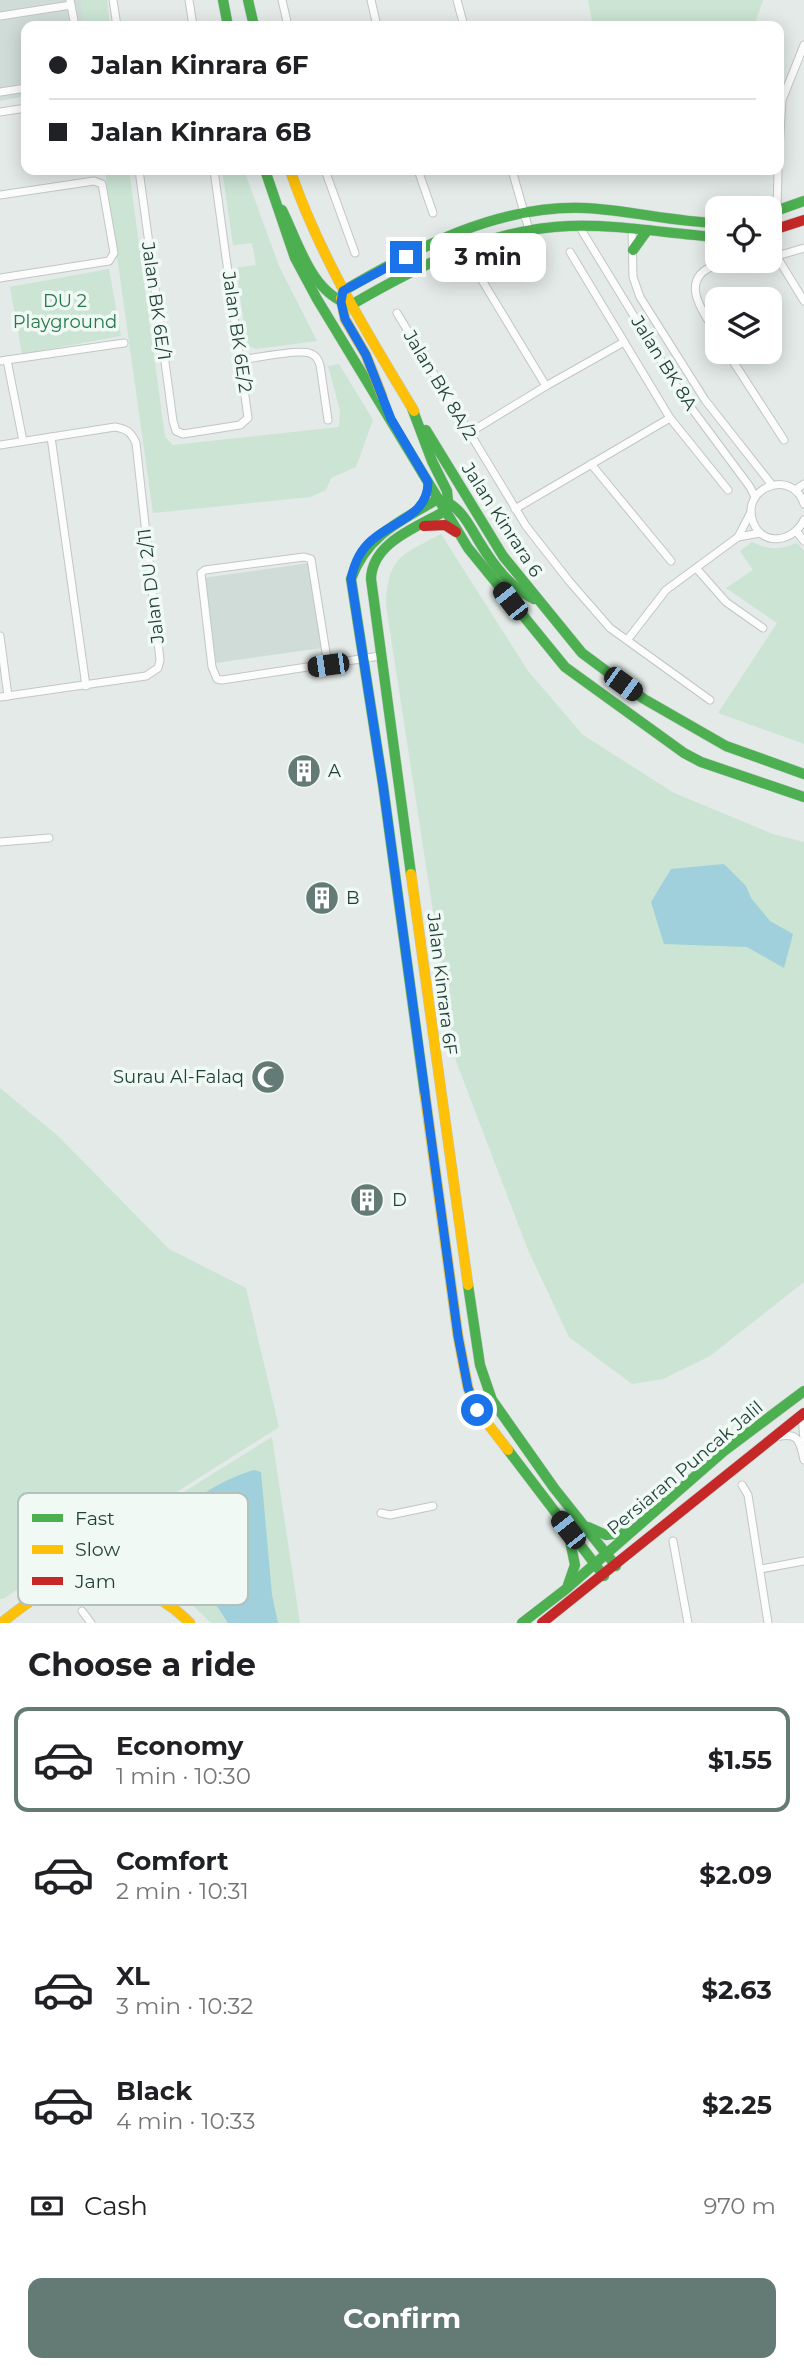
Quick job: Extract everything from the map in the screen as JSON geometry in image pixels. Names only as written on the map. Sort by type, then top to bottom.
[{"type":"main road","points":[[223,0],[227,21]]},
{"type":"main road","points":[[248,0],[253,21]]},
{"type":"main road","points":[[267,175],[295,257],[317,299],[444,504],[459,535],[524,619],[576,677],[684,753],[804,797]]},
{"type":"main road","name":"Jalan Kinrara 6","points":[[292,175],[312,233],[345,299],[503,556],[582,653],[644,699],[726,746],[804,774]]},
{"type":"main road","points":[[272,192],[324,289],[345,299],[370,293],[474,243],[529,230],[579,226],[705,236]]},
{"type":"main road","points":[[782,209],[804,201]]},
{"type":"main road","points":[[391,419],[366,355],[345,319],[345,299],[361,281],[469,226],[526,212],[569,208],[705,223]]},
{"type":"main road","points":[[622,213],[630,220],[632,230]]},
{"type":"main road","points":[[782,227],[804,220]]},
{"type":"main road","points":[[634,250],[646,232]]},
{"type":"main road","points":[[329,268],[348,278],[361,281]]},
{"type":"main road","points":[[362,325],[362,313],[370,293]]},
{"type":"main road","points":[[412,408],[432,461],[444,482],[444,504]]},
{"type":"main road","points":[[414,514],[428,491],[428,482]]},
{"type":"main road","points":[[444,504],[458,509],[508,580],[525,596],[537,600]]},
{"type":"main road","name":"Jalan Kinrara 6F","points":[[444,504],[414,514],[373,539],[355,562],[351,579],[396,879],[461,1349],[468,1388],[477,1410],[604,1576]]},
{"type":"main road","name":"Jalan Kinrara 6F","points":[[444,504],[421,526],[378,555],[370,572],[440,1095],[480,1365],[492,1400],[616,1566]]},
{"type":"main road","points":[[421,526],[445,525],[459,535]]},
{"type":"main road","points":[[396,879],[412,877]]},
{"type":"main road","points":[[447,1253],[464,1251]]},
{"type":"main road","name":"Persiaran Puncak Jalil","points":[[522,1623],[566,1589],[724,1451],[804,1391]]},
{"type":"main road","points":[[779,1410],[789,1409],[803,1414]]},
{"type":"main road","name":"Persiaran Puncak Jalil","points":[[542,1623],[803,1414]]},
{"type":"main road","points":[[582,1523],[598,1534],[616,1536],[632,1530]]},
{"type":"main road","points":[[566,1589],[575,1565],[568,1530]]},
{"type":"main road","points":[[1,1623],[30,1605]]},
{"type":"main road","points":[[170,1605],[179,1610],[190,1623]]},
{"type":"street","points":[[113,0],[116,21]]},
{"type":"street","points":[[189,0],[192,21]]},
{"type":"street","points":[[282,0],[287,21]]},
{"type":"street","points":[[371,0],[376,21]]},
{"type":"street","points":[[457,0],[463,21]]},
{"type":"street","points":[[0,16],[71,2],[74,21]]},
{"type":"street","points":[[784,95],[804,45]]},
{"type":"street","points":[[0,92],[21,89]]},
{"type":"street","points":[[0,112],[21,109]]},
{"type":"street","name":"Jalan BK 6E/1","points":[[140,175],[176,431]]},
{"type":"street","name":"Jalan BK 6E/2","points":[[176,431],[183,434],[240,425],[247,421],[215,175]]},
{"type":"street","points":[[327,175],[355,253]]},
{"type":"street","points":[[420,175],[433,213]]},
{"type":"street","points":[[514,175],[529,230]]},
{"type":"street","points":[[775,196],[777,175]]},
{"type":"street","points":[[0,195],[94,181],[102,184],[114,253],[109,261],[0,278]]},
{"type":"street","name":"Jalan BK 8A","points":[[579,226],[684,398],[755,497]]},
{"type":"street","name":"Jalan BK 8A","points":[[632,230],[634,277],[640,297],[705,400],[772,485]]},
{"type":"street","points":[[782,255],[804,248]]},
{"type":"street","points":[[570,252],[670,418],[728,490]]},
{"type":"street","points":[[782,269],[804,301]]},
{"type":"street","points":[[477,272],[546,386]]},
{"type":"street","points":[[705,272],[695,288],[697,302],[705,315]]},
{"type":"street","name":"Jalan BK 8A/2","points":[[397,313],[515,509],[569,581],[610,628],[710,700]]},
{"type":"street","points":[[469,433],[624,342]]},
{"type":"street","points":[[23,441],[4,360],[124,343]]},
{"type":"street","points":[[241,360],[303,352],[314,355],[320,365],[328,420]]},
{"type":"street","points":[[735,364],[784,440]]},
{"type":"street","points":[[515,509],[670,418]]},
{"type":"street","name":"Jalan DU 2/11","points":[[4,696],[146,676],[158,668],[160,660],[136,443],[127,430],[115,427],[51,437]]},
{"type":"street","points":[[0,445],[51,437],[86,686]]},
{"type":"street","points":[[591,464],[671,561]]},
{"type":"street","points":[[795,490],[804,484]]},
{"type":"street","points":[[628,639],[666,590],[738,537],[751,512],[755,497],[765,488],[784,485],[795,490],[804,504]]},
{"type":"street","points":[[751,512],[755,527],[760,533],[775,539],[783,539],[797,533],[804,520]]},
{"type":"street","points":[[738,537],[760,533]]},
{"type":"street","points":[[797,533],[804,541]]},
{"type":"street","points":[[328,665],[311,559],[291,558],[205,570],[201,573],[212,667],[217,679],[328,665],[380,656]]},
{"type":"street","points":[[697,569],[726,602],[763,628]]},
{"type":"street","points":[[0,636],[4,696]]},
{"type":"street","points":[[0,842],[49,838]]},
{"type":"street","points":[[425,1097],[440,1095]]},
{"type":"street","points":[[803,1414],[804,1441]]},
{"type":"street","points":[[771,1439],[788,1434],[793,1436],[798,1441],[804,1461]]},
{"type":"street","points":[[742,1485],[748,1495],[768,1623]]},
{"type":"street","points":[[381,1513],[390,1514],[433,1506]]},
{"type":"street","points":[[673,1541],[688,1623]]},
{"type":"street","points":[[761,1569],[804,1561]]},
{"type":"street","points":[[82,1611],[91,1623]]},
{"type":"shaded area","points":[[0,0],[81,0],[84,21],[21,21],[21,97],[0,101]]},
{"type":"shaded area","points":[[309,563],[322,648],[216,663],[203,578]]},
{"type":"green space","points":[[81,0],[107,0],[109,21],[84,21]]},
{"type":"green space","points":[[588,0],[763,0],[756,21],[592,21]]},
{"type":"green space","points":[[106,175],[130,175],[165,437],[173,445],[339,427],[340,410],[328,366],[339,364],[373,420],[356,467],[331,478],[326,490],[310,497],[153,513]]},
{"type":"green space","points":[[223,175],[246,175],[279,266],[317,341],[256,349],[247,345],[236,268],[256,265],[252,243],[233,245]]},
{"type":"green space","name":"DU 2 Playground","points":[[109,269],[121,336],[22,354],[10,287]]},
{"type":"green space","points":[[441,534],[528,671],[583,735],[674,793],[773,834],[804,842],[804,1282],[710,1356],[663,1379],[632,1384],[569,1337],[528,1250],[456,1061],[386,605],[390,576],[400,559]]},
{"type":"green space","points":[[752,542],[775,548],[797,543],[804,551],[804,744],[718,713],[777,623],[726,588],[753,570],[740,551]]},
{"type":"green space","points":[[0,1088],[58,1136],[169,1249],[246,1288],[279,1427],[175,1493],[18,1493],[18,1589],[0,1599]]},
{"type":"green space","points":[[272,1437],[300,1623],[211,1623],[192,1605],[248,1605],[248,1493],[182,1493]]},
{"type":"water","points":[[724,864],[746,886],[751,898],[770,921],[793,934],[784,968],[747,947],[664,944],[651,902],[671,869]]},
{"type":"water","points":[[254,1470],[261,1472],[272,1595],[278,1623],[228,1623],[216,1605],[248,1605],[248,1493],[206,1493]]},
{"type":"traffic: fast","points":[[223,0],[227,21]]},
{"type":"traffic: fast","points":[[248,0],[253,21]]},
{"type":"traffic: fast","points":[[267,175],[295,258],[317,299],[468,548],[565,667],[684,753],[701,762],[804,797]]},
{"type":"traffic: fast","points":[[782,209],[804,201]]},
{"type":"traffic: fast","points":[[343,291],[400,259],[458,232],[520,214],[584,208],[705,222]]},
{"type":"traffic: fast","points":[[282,210],[316,279],[337,299],[351,305]]},
{"type":"traffic: fast","points":[[351,305],[456,252],[511,234],[569,226],[606,226],[705,236]]},
{"type":"traffic: fast","points":[[633,250],[646,232]]},
{"type":"traffic: fast","points":[[411,874],[371,579],[373,566],[388,545],[445,511],[448,501],[447,491],[432,461],[412,408]]},
{"type":"traffic: fast","points":[[426,430],[503,556],[582,653],[644,699],[726,746],[804,774]]},
{"type":"traffic: fast","points":[[425,1095],[383,785],[351,579],[366,551],[376,540],[398,522],[438,499]]},
{"type":"traffic: fast","points":[[445,501],[461,514],[503,575],[534,599]]},
{"type":"traffic: fast","points":[[468,1285],[480,1365],[492,1400],[554,1488],[616,1566]]},
{"type":"traffic: fast","points":[[522,1623],[566,1589],[724,1451],[804,1391]]},
{"type":"traffic: fast","points":[[508,1450],[604,1576]]},
{"type":"traffic: fast","points":[[588,1527],[606,1535],[626,1532]]},
{"type":"traffic: fast","points":[[568,1585],[575,1565],[569,1536]]},
{"type":"traffic: slow","points":[[292,175],[330,264],[414,411]]},
{"type":"traffic: slow","points":[[341,298],[345,319],[366,355],[382,396]]},
{"type":"traffic: slow","points":[[411,874],[468,1285]]},
{"type":"traffic: slow","points":[[425,1095],[458,1336],[468,1388],[477,1410],[508,1450]]},
{"type":"traffic: slow","points":[[1,1623],[25,1605]]},
{"type":"traffic: slow","points":[[168,1605],[190,1623]]},
{"type":"traffic: jam","points":[[782,227],[804,220]]},
{"type":"traffic: jam","points":[[424,526],[445,525],[456,532]]},
{"type":"traffic: jam","points":[[542,1623],[804,1413]]},
{"type":"place","name":"A","points":[[304,771]]},
{"type":"place","name":"B","points":[[322,898]]},
{"type":"place","name":"Surau Al-Falaq","points":[[268,1077]]},
{"type":"place","name":"D","points":[[367,1200]]},
{"type":"route","points":[[406,257],[343,291],[341,302],[342,312],[366,355],[391,419],[428,482],[428,491],[414,514],[373,539],[362,551],[355,562],[351,579],[352,599],[383,785],[458,1336],[468,1388],[477,1410]]}]
